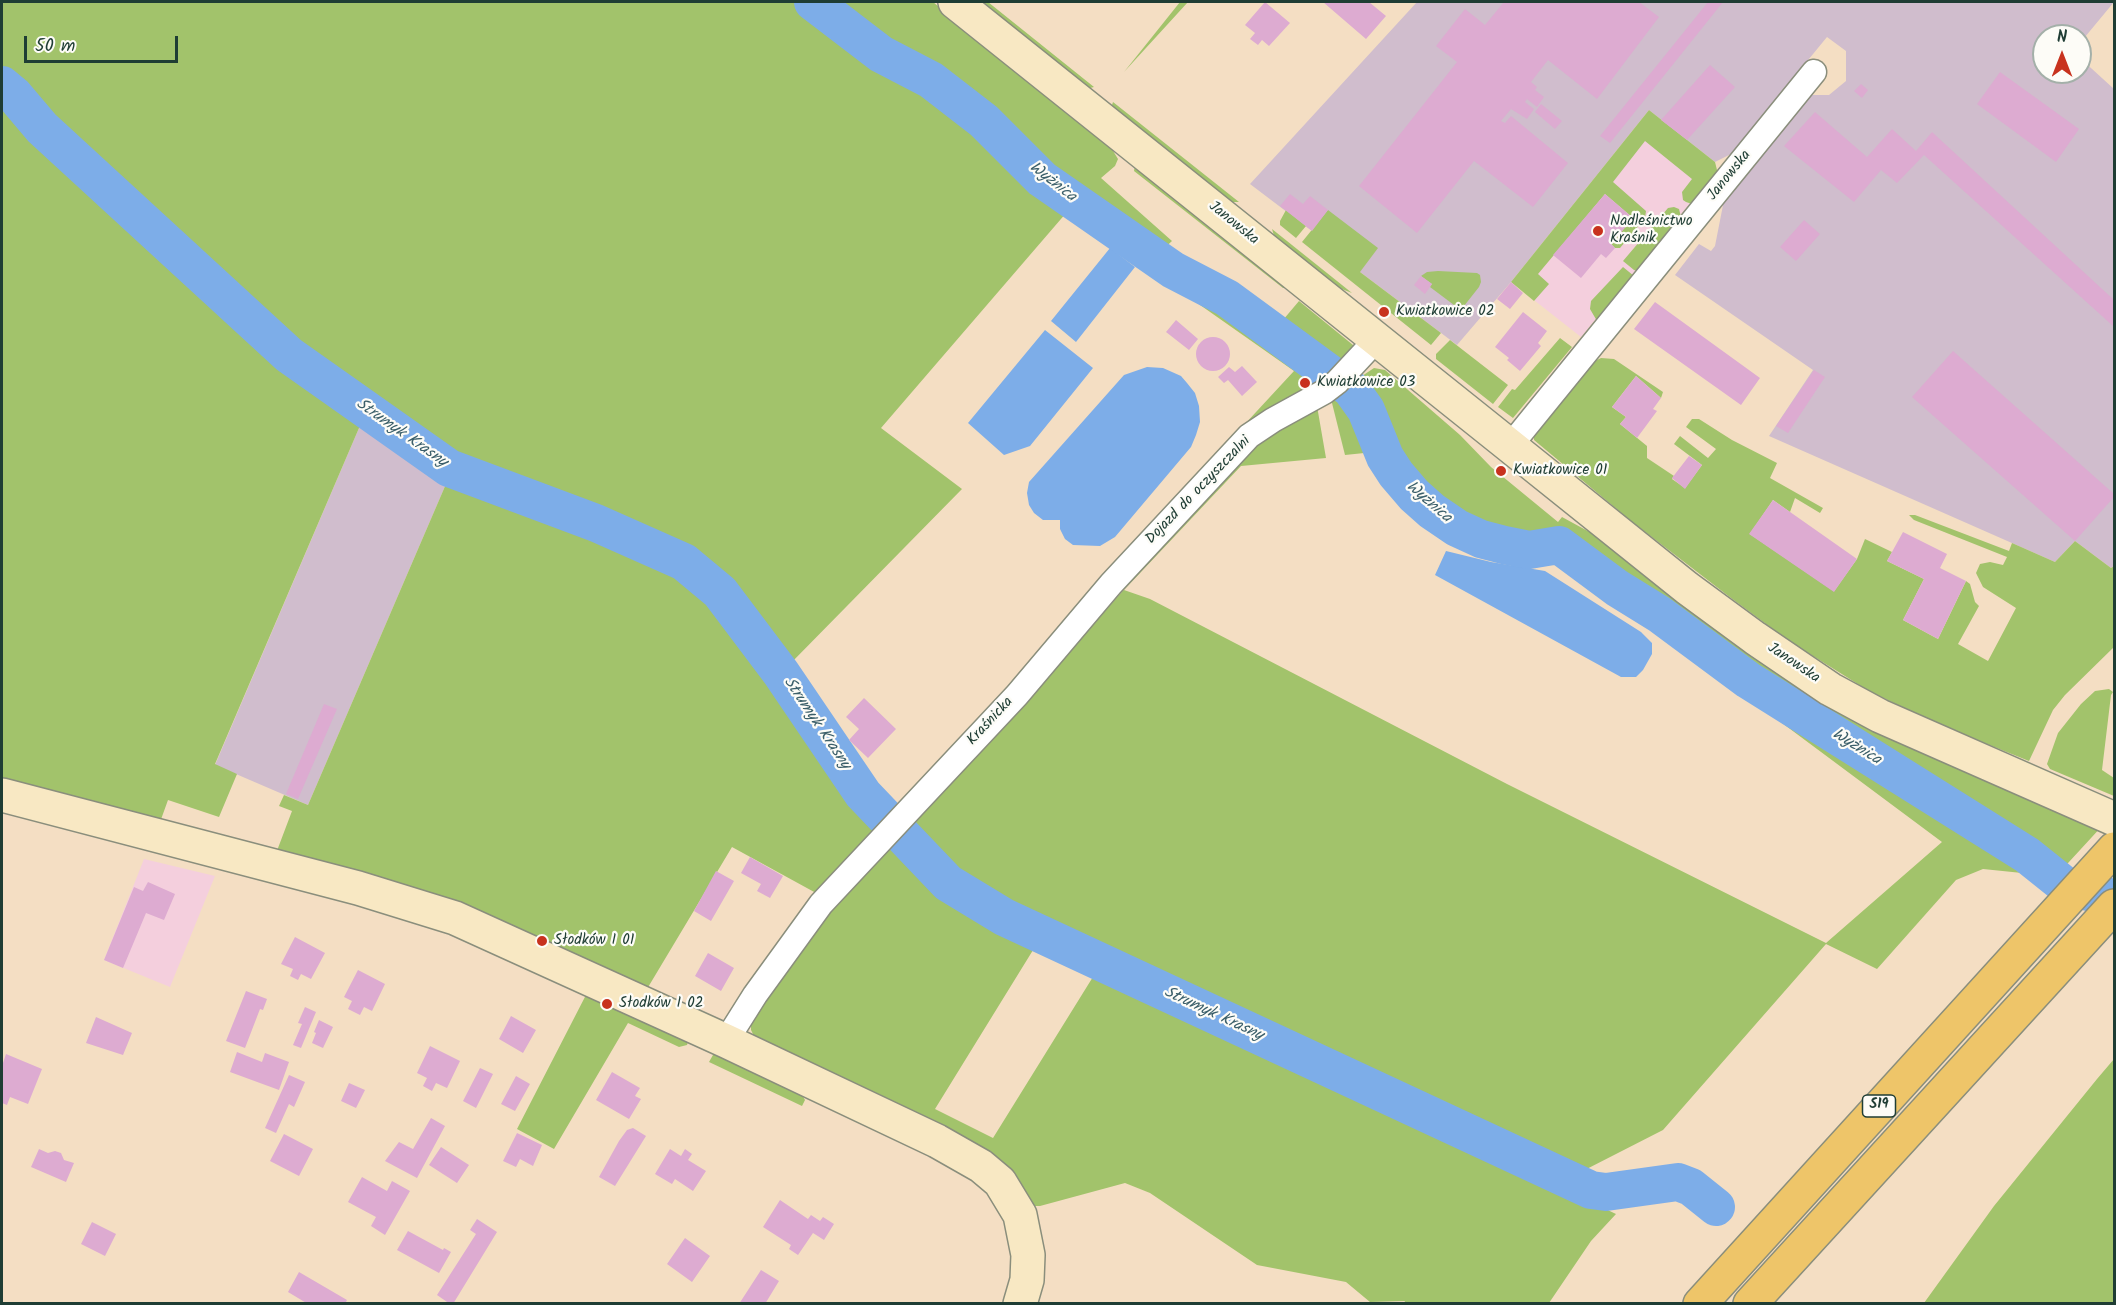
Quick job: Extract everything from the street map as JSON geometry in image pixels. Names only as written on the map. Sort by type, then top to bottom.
[{"type":"highway","name":"S19","points":[[1700,1304],[2115,849]]},
{"type":"highway","name":"S19","points":[[1750,1304],[2106,915]]},
{"type":"street","name":"Janowska","points":[[955,2],[1687,588],[1763,644],[1830,689],[1899,726],[2115,819]]},
{"type":"street","name":"Janowska","points":[[1510,446],[1814,72]]},
{"type":"street","name":"Dojazd do oczyszczalni","points":[[1111,584],[1249,436],[1324,392],[1350,371],[1377,339]]},
{"type":"street","name":"Kraśnicka","points":[[726,1041],[755,995],[822,904],[1017,695],[1111,584]]},
{"type":"street","points":[[2,795],[358,888],[455,918],[726,1041],[936,1141],[981,1166],[1000,1182],[1020,1215],[1028,1255],[1027,1280],[1020,1304]]},
{"type":"shaded area","points":[[1417,2],[2114,2],[2092,29],[2092,24],[2032,24],[2032,84],[2092,84],[2092,69],[2114,89],[2114,566],[2111,568],[2075,541],[2055,562],[1769,436],[1813,370],[1675,275],[1699,244],[1711,251],[1715,246],[1724,200],[1807,95],[1829,95],[1846,81],[1846,51],[1827,37],[1731,154],[1715,162],[1649,110],[1511,282],[1457,345],[1360,272],[1312,231],[1250,184]]},
{"type":"shaded area","points":[[1649,110],[1715,162],[1690,191],[1690,203],[1581,337],[1511,282]]},
{"type":"shaded area","points":[[362,421],[449,477],[308,805],[215,765]]},
{"type":"shaded area","points":[[144,859],[215,876],[170,987],[104,960]]},
{"type":"green space","points":[[2,2],[805,2],[871,53],[939,91],[980,122],[1040,180],[1073,205],[881,428],[962,489],[789,665],[728,588],[701,560],[670,545],[460,462],[310,358],[2,74]]},
{"type":"green space","points":[[820,2],[933,2],[1110,146],[1118,159],[1115,166],[1101,178],[1172,241],[1157,255],[1043,175],[989,118],[936,77],[884,50]]},
{"type":"green space","points":[[977,2],[988,2],[1094,87],[1086,89]]},
{"type":"green space","points":[[1180,2],[1188,2],[1124,72]]},
{"type":"green space","points":[[2,93],[28,124],[285,363],[362,421],[215,764],[237,774],[219,817],[168,800],[159,825],[2,782]]},
{"type":"green space","points":[[1113,102],[1239,202],[1228,202],[1111,108]]},
{"type":"green space","points":[[1649,110],[1715,162],[1718,174],[1692,204],[1686,202],[1683,200],[1682,192],[1692,179],[1645,141],[1613,182],[1646,211],[1645,218],[1620,248],[1615,248],[1611,244],[1633,218],[1605,194],[1538,274],[1549,284],[1534,301],[1511,282]]},
{"type":"green space","points":[[1135,165],[1288,288],[1283,288],[1134,171]]},
{"type":"green space","points":[[1668,208],[1679,209],[1681,217],[1637,271],[1634,270],[1623,261]]},
{"type":"green space","points":[[1286,210],[1306,226],[1296,238],[1280,225]]},
{"type":"green space","points":[[1328,210],[1378,248],[1360,272],[1441,333],[1431,345],[1302,242]]},
{"type":"green space","points":[[1272,229],[1352,293],[1329,284],[1275,239]]},
{"type":"green space","points":[[1173,255],[1230,281],[1283,320],[1299,301],[1353,345],[1354,349],[1334,373],[1229,296],[1167,263]]},
{"type":"green space","points":[[1164,267],[1226,300],[1330,378],[1244,425],[1294,371],[1156,274]]},
{"type":"green space","points":[[1623,267],[1634,276],[1597,321],[1590,309],[1591,301]]},
{"type":"green space","points":[[1427,272],[1477,273],[1480,275],[1481,282],[1464,306],[1454,305],[1430,287],[1432,284],[1421,276]]},
{"type":"green space","points":[[1560,338],[1572,347],[1513,418],[1498,407]]},
{"type":"green space","points":[[1450,340],[1508,385],[1493,404],[1436,359],[1436,354]]},
{"type":"green space","points":[[1601,358],[1614,359],[1663,392],[1661,398],[1636,376],[1612,407],[1626,417],[1620,424],[1647,446],[1647,458],[1674,476],[1672,479],[1685,488],[1702,465],[1674,444],[1680,436],[1708,458],[1716,449],[1686,427],[1692,419],[1699,419],[1732,440],[1777,463],[1770,478],[1823,508],[1820,513],[1795,498],[1790,512],[1773,500],[1750,534],[1834,591],[1857,559],[1865,539],[1892,552],[1887,561],[1924,579],[1903,620],[1938,639],[1966,581],[1970,584],[1975,602],[1979,606],[1958,644],[1988,661],[2016,608],[1983,587],[1976,573],[1980,564],[1990,562],[2003,565],[2007,557],[1914,520],[1909,515],[1915,515],[2009,551],[2012,543],[2055,562],[2075,541],[2111,568],[2114,566],[2114,647],[2065,695],[2053,710],[2029,761],[1940,725],[1869,691],[1789,641],[1731,598],[1631,521],[1534,440],[1534,434],[1595,361]]},
{"type":"green space","points":[[1374,368],[1385,370],[1460,435],[1491,467],[1558,522],[1562,517],[1617,547],[1634,562],[2103,825],[2057,875],[2027,850],[1749,677],[1660,611],[1618,586],[1559,542],[1529,547],[1503,543],[1482,537],[1458,526],[1415,493],[1388,457],[1368,408],[1350,384]]},
{"type":"green space","points":[[1345,390],[1363,416],[1374,452],[1345,455],[1331,399]]},
{"type":"green space","points":[[1317,406],[1326,458],[1241,466],[1124,590],[1150,599],[1507,784],[1826,943],[1942,842],[1567,563],[1515,555],[1556,550],[1749,685],[2046,877],[2042,881],[2022,873],[1983,869],[1956,880],[1877,969],[1826,944],[1663,1130],[1571,1177],[1005,915],[950,881],[902,831],[1061,661],[1244,453]]},
{"type":"green space","points":[[449,477],[681,570],[713,601],[772,682],[778,676],[861,797],[881,821],[816,893],[732,847],[644,994],[275,856],[292,811],[279,806],[284,795],[308,805]]},
{"type":"green space","points":[[2109,689],[2113,692],[2102,770],[2114,778],[2114,796],[2050,769],[2047,764],[2058,733],[2081,704],[2095,691]]},
{"type":"green space","points":[[896,840],[944,887],[1006,926],[1038,942],[935,1109],[993,1138],[1096,972],[1316,1071],[1616,1214],[1591,1241],[1549,1303],[1404,1303],[1405,1301],[1370,1302],[1346,1282],[1257,1265],[1150,1193],[1125,1183],[1040,1206],[1029,1206],[756,1040],[751,1030],[755,1011],[817,928],[858,879]]},
{"type":"green space","points":[[587,993],[688,1042],[687,1045],[679,1047],[628,1023],[554,1149],[517,1129]]},
{"type":"green space","points":[[716,1053],[802,1095],[805,1100],[802,1106],[709,1062]]},
{"type":"green space","points":[[2114,1059],[2114,1303],[1924,1303],[1994,1206]]},
{"type":"water","points":[[1110,248],[1135,267],[1076,342],[1051,321]]},
{"type":"water","points":[[1045,330],[1093,368],[1030,446],[1004,455],[968,423]]},
{"type":"water","points":[[1147,367],[1163,368],[1181,376],[1195,393],[1200,422],[1196,435],[1191,447],[1115,537],[1100,546],[1073,545],[1065,539],[1060,529],[1060,520],[1043,520],[1034,513],[1029,505],[1027,493],[1029,482],[1124,375]]},
{"type":"water","points":[[1446,551],[1491,562],[1545,571],[1641,632],[1652,643],[1652,654],[1636,677],[1621,677],[1435,575]]},
{"type":"building","points":[[1265,2],[1290,23],[1269,46],[1262,40],[1258,45],[1250,39],[1255,33],[1245,25]]},
{"type":"building","points":[[1323,2],[1369,2],[1386,16],[1366,39]]},
{"type":"building","points":[[1504,2],[1639,2],[1659,17],[1597,99],[1548,60],[1531,82],[1537,87],[1535,90],[1544,97],[1537,107],[1527,99],[1525,102],[1534,109],[1527,119],[1511,109],[1501,121],[1505,123],[1511,116],[1568,163],[1533,207],[1474,161],[1417,233],[1359,186],[1457,62],[1436,46],[1465,9],[1485,25]]},
{"type":"building","points":[[1708,2],[1723,2],[1610,143],[1600,136]]},
{"type":"building","points":[[1710,65],[1735,87],[1687,140],[1661,120]]},
{"type":"building","points":[[2000,72],[2079,129],[2056,162],[1977,104]]},
{"type":"building","points":[[1861,84],[1868,90],[1862,98],[1854,91]]},
{"type":"building","points":[[1541,104],[1562,121],[1555,129],[1535,112]]},
{"type":"building","points":[[1815,112],[1867,157],[1892,129],[1916,151],[1932,132],[2114,300],[2113,326],[1924,155],[1897,183],[1881,170],[1854,202],[1784,146]]},
{"type":"building","points":[[1290,194],[1303,204],[1310,196],[1328,210],[1312,231],[1280,206]]},
{"type":"building","name":"Nadleśnictwo Kraśnik","points":[[1605,194],[1633,218],[1611,244],[1615,248],[1606,258],[1601,254],[1581,278],[1553,255]]},
{"type":"building","points":[[1804,220],[1820,234],[1796,261],[1780,247]]},
{"type":"building","points":[[1421,276],[1432,284],[1425,294],[1414,285]]},
{"type":"building","points":[[1511,282],[1523,293],[1510,309],[1497,299]]},
{"type":"building","points":[[1655,302],[1760,378],[1741,405],[1634,329]]},
{"type":"building","points":[[1523,312],[1547,331],[1538,343],[1541,346],[1520,371],[1495,347]]},
{"type":"building","points":[[1176,320],[1198,339],[1189,350],[1166,332]]},
{"type":"building","points":[[1213,337],[1225,342],[1230,354],[1225,366],[1213,371],[1201,366],[1196,354],[1201,342]]},
{"type":"building","points":[[1953,351],[2114,494],[2114,497],[2075,541],[1912,397]]},
{"type":"building","points":[[1242,366],[1257,382],[1242,396],[1228,380],[1224,383],[1218,377],[1229,367],[1235,372]]},
{"type":"building","points":[[1814,370],[1825,377],[1788,433],[1776,426]]},
{"type":"building","points":[[1636,376],[1661,398],[1653,409],[1657,411],[1637,438],[1620,424],[1626,417],[1612,407]]},
{"type":"building","points":[[1689,456],[1702,465],[1685,489],[1672,478]]},
{"type":"building","points":[[1773,500],[1857,559],[1834,592],[1749,534]]},
{"type":"building","points":[[1903,532],[1947,554],[1940,568],[1966,581],[1938,639],[1903,620],[1924,579],[1887,561]]},
{"type":"building","points":[[864,698],[896,729],[868,758],[849,740],[859,729],[846,717]]},
{"type":"building","points":[[324,704],[337,709],[298,799],[286,794]]},
{"type":"building","points":[[750,857],[783,876],[770,898],[757,891],[761,884],[741,873]]},
{"type":"building","points":[[716,871],[734,881],[711,921],[694,911]]},
{"type":"building","points":[[148,882],[175,894],[164,920],[146,913],[123,968],[104,960],[134,887],[143,891]]},
{"type":"building","points":[[295,937],[325,953],[311,979],[301,974],[298,980],[290,976],[293,969],[281,964]]},
{"type":"building","points":[[708,953],[734,968],[721,991],[695,976]]},
{"type":"building","points":[[358,970],[385,984],[372,1011],[364,1007],[360,1015],[348,1009],[352,1001],[344,997]]},
{"type":"building","points":[[246,991],[267,999],[263,1010],[260,1009],[245,1048],[226,1041]]},
{"type":"building","points":[[305,1007],[316,1012],[301,1048],[293,1045],[302,1024],[298,1023]]},
{"type":"building","points":[[511,1016],[536,1030],[523,1053],[499,1039]]},
{"type":"building","points":[[96,1017],[132,1033],[123,1055],[86,1043]]},
{"type":"building","points":[[319,1020],[333,1027],[323,1048],[312,1043]]},
{"type":"building","points":[[430,1046],[460,1061],[447,1088],[436,1083],[432,1091],[423,1086],[427,1078],[417,1073]]},
{"type":"building","points":[[237,1052],[262,1062],[265,1053],[289,1062],[279,1090],[230,1072]]},
{"type":"building","points":[[6,1054],[42,1069],[28,1104],[10,1097],[7,1105],[2,1103],[2,1066]]},
{"type":"building","points":[[480,1068],[493,1074],[476,1108],[463,1101]]},
{"type":"building","points":[[612,1072],[640,1088],[635,1096],[641,1099],[629,1119],[596,1100]]},
{"type":"building","points":[[289,1075],[305,1082],[294,1107],[289,1104],[276,1133],[265,1128]]},
{"type":"building","points":[[516,1076],[530,1084],[515,1111],[501,1104]]},
{"type":"building","points":[[349,1083],[365,1090],[356,1108],[341,1101]]},
{"type":"building","points":[[431,1118],[445,1126],[417,1178],[385,1161],[399,1142],[413,1149]]},
{"type":"building","points":[[633,1128],[646,1136],[615,1186],[599,1177],[619,1141],[627,1130]]},
{"type":"building","points":[[517,1133],[542,1145],[533,1166],[520,1159],[516,1167],[503,1161]]},
{"type":"building","points":[[284,1134],[313,1149],[299,1176],[270,1161]]},
{"type":"building","points":[[441,1147],[469,1165],[457,1183],[429,1165]]},
{"type":"building","points":[[39,1149],[48,1153],[55,1151],[61,1153],[64,1160],[74,1163],[66,1182],[31,1167]]},
{"type":"building","points":[[670,1149],[681,1156],[685,1149],[692,1154],[688,1160],[706,1171],[693,1191],[675,1179],[672,1184],[655,1174]]},
{"type":"building","points":[[362,1177],[387,1191],[392,1181],[410,1191],[385,1235],[371,1226],[376,1217],[348,1202]]},
{"type":"building","points":[[780,1200],[808,1219],[811,1215],[820,1221],[823,1217],[834,1224],[824,1240],[813,1233],[798,1255],[789,1249],[791,1245],[763,1227]]},
{"type":"building","points":[[477,1219],[497,1232],[453,1304],[450,1304],[437,1295],[476,1234],[470,1230]]},
{"type":"building","points":[[92,1222],[116,1234],[105,1256],[81,1244]]},
{"type":"building","points":[[408,1231],[451,1252],[439,1273],[397,1250]]},
{"type":"building","points":[[685,1238],[710,1256],[692,1282],[667,1264]]},
{"type":"building","points":[[761,1270],[779,1281],[765,1304],[739,1304]]},
{"type":"building","points":[[299,1272],[347,1300],[345,1304],[308,1304],[288,1292]]},
{"type":"waterway","name":"Wyżnica","points":[[813,2],[881,54],[931,80],[984,121],[1042,179],[1173,270],[1227,298],[1351,389],[1366,410],[1385,457],[1396,474],[1432,511],[1457,528],[1481,539],[1529,550],[1559,545],[1617,588],[1659,614],[1748,680],[2027,855],[2067,887],[2114,898]]},
{"type":"waterway","name":"Strumyk Krasny","points":[[2,85],[14,95],[42,128],[289,355],[449,468],[596,523],[684,562],[720,592],[781,673],[863,794],[948,883],[1004,917],[1591,1190],[1606,1192],[1678,1182],[1691,1187],[1716,1207]]},
{"type":"place","name":"Nadleśnictwo Kraśnik","points":[[1598,231]]},
{"type":"place","name":"Kwiatkowice 02","points":[[1384,312]]},
{"type":"place","name":"Kwiatkowice 03","points":[[1305,383]]},
{"type":"place","name":"Kwiatkowice 01","points":[[1501,471]]},
{"type":"place","name":"Słodków I 01","points":[[542,941]]},
{"type":"place","name":"Słodków I 02","points":[[607,1004]]}]
